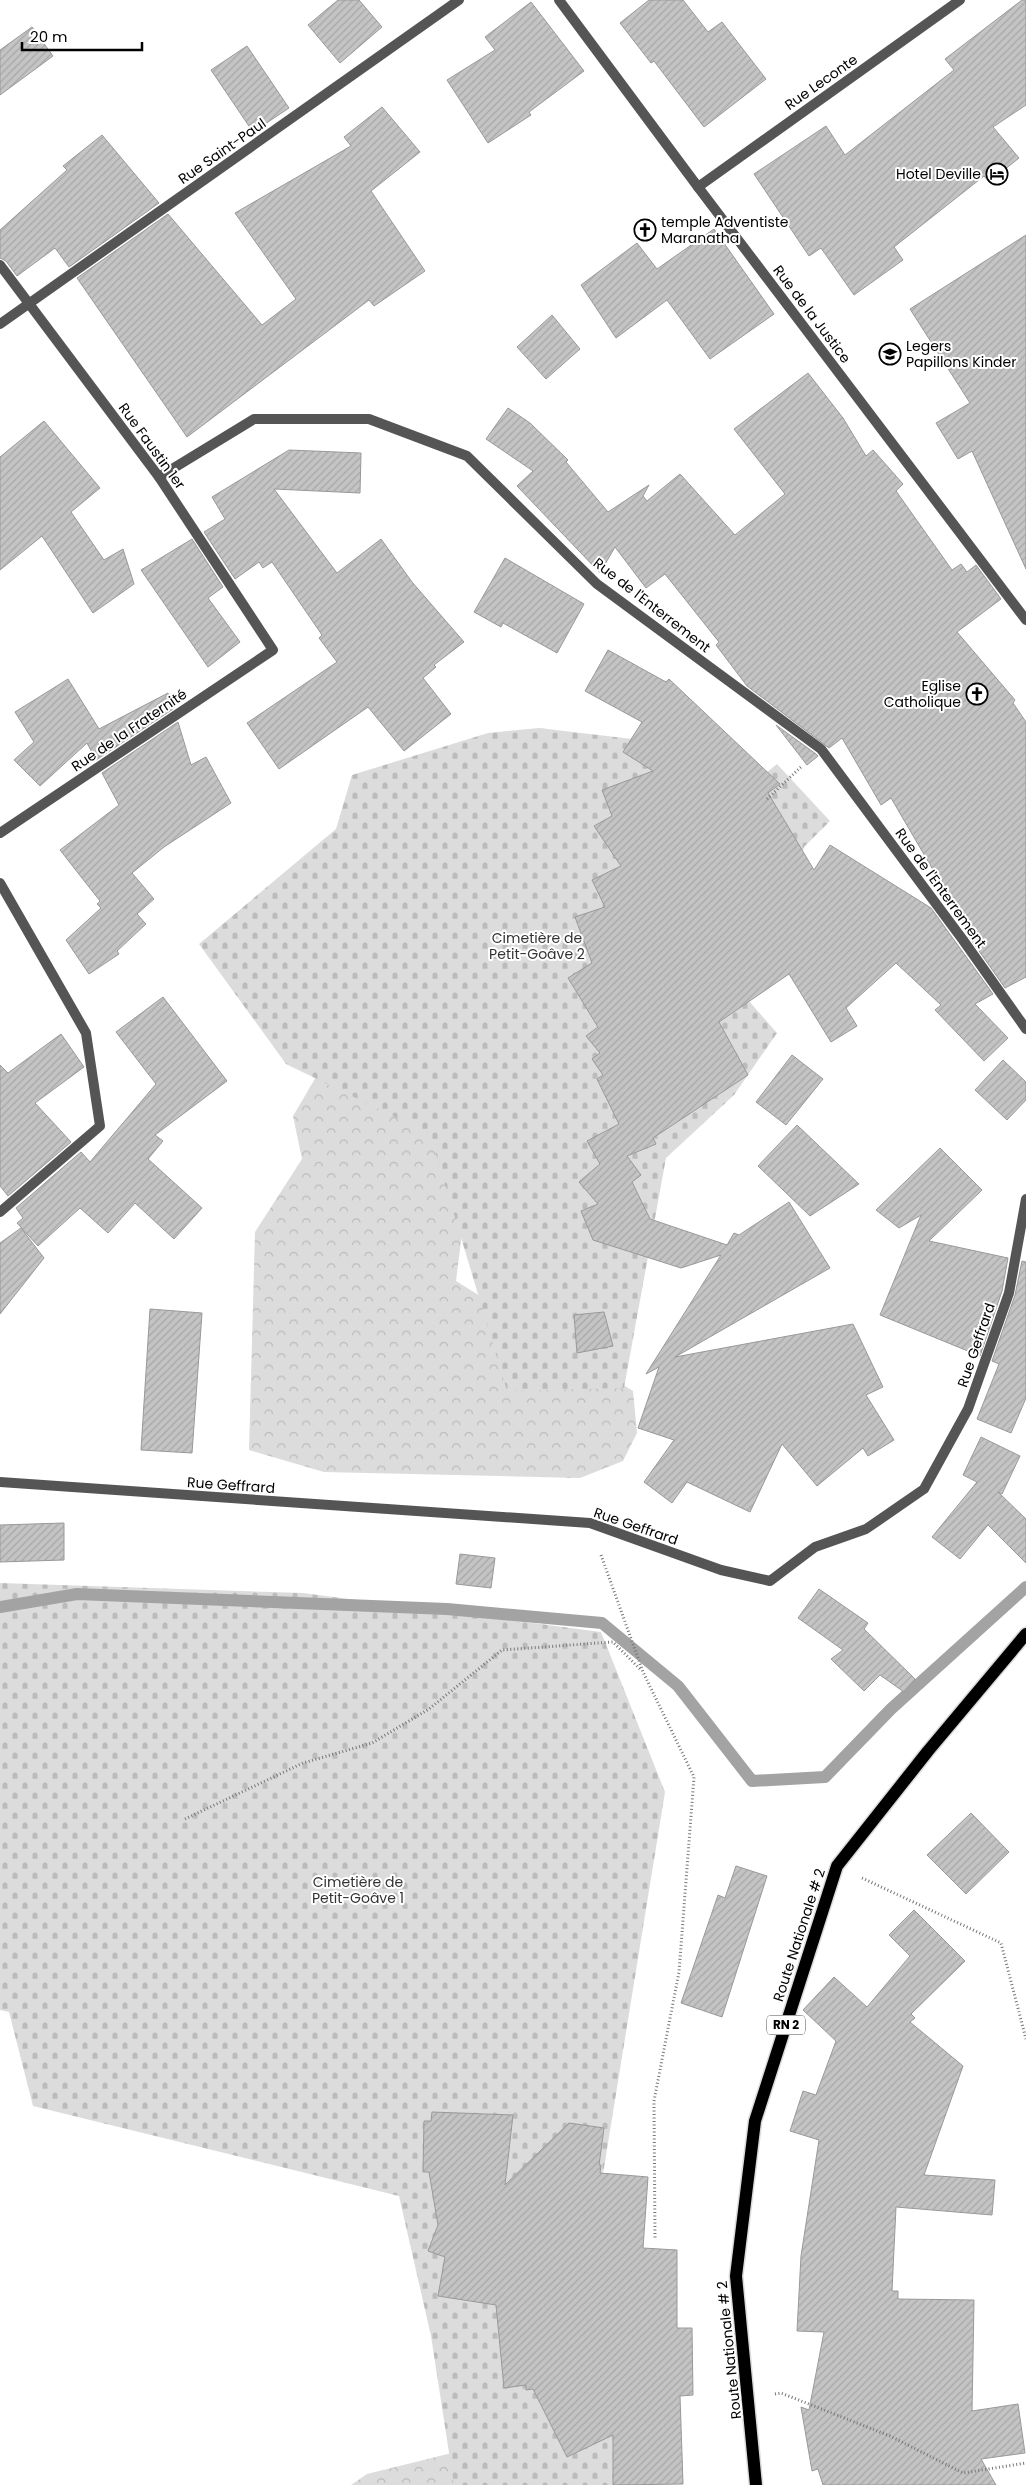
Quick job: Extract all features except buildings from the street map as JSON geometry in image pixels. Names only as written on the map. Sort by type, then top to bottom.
[{"type":"main road","name":"Route Nationale # 2","points":[[756,2485],[736,2276],[755,2121],[837,1866],[928,1751],[1026,1634]]},
{"type":"street","name":"Rue Saint-Paul","points":[[0,324],[459,0]]},
{"type":"street","name":"Rue de la Justice","points":[[559,0],[1026,620]]},
{"type":"street","name":"Rue Leconte","points":[[698,187],[960,0]]},
{"type":"street","name":"Rue Faustin 1er","points":[[0,265],[159,477],[273,650]]},
{"type":"street","name":"Rue de l'Enterrement","points":[[159,477],[254,419],[369,419],[467,456],[598,584],[821,749],[963,940],[1026,1029]]},
{"type":"street","name":"Rue de la Fraternité","points":[[0,833],[273,650]]},
{"type":"street","points":[[0,884],[86,1033],[100,1126],[0,1212]]},
{"type":"street","name":"Rue Geffrard","points":[[0,1482],[590,1523],[720,1570],[770,1581],[814,1547],[866,1529],[924,1489],[968,1409],[1009,1293],[1026,1199]]},
{"type":"path","points":[[767,799],[821,749]]},
{"type":"path","points":[[590,1523],[643,1672],[694,1777],[679,1972],[654,2100],[655,2239]]},
{"type":"path","points":[[186,1819],[304,1763],[372,1743],[429,1709],[502,1650],[613,1642],[643,1672]]},
{"type":"path","points":[[837,1866],[1001,1943],[1026,2039]]},
{"type":"path","points":[[749,2399],[781,2393],[890,2436],[963,2473],[1026,2463]]},
{"type":"green space","name":"Cimetière de Petit-Goâve 2","points":[[539,728],[649,741],[727,805],[777,764],[830,821],[804,847],[748,1000],[777,1033],[734,1095],[666,1158],[624,1388],[507,1391],[430,1134],[286,1064],[199,944],[336,829],[352,775],[488,733]]},
{"type":"green space","points":[[329,1055],[476,1121],[456,1281],[633,1391],[637,1433],[623,1461],[580,1478],[324,1472],[249,1450],[255,1232],[302,1159],[293,1116]]},
{"type":"green space","name":"Cimetière de Petit-Goâve 1","points":[[0,1583],[303,1593],[601,1632],[665,1792],[602,2180],[617,2411],[626,2485],[454,2485],[431,2336],[399,2196],[33,2106],[9,2012],[0,2010]]},
{"type":"green space","points":[[476,2447],[515,2485],[351,2485],[367,2474]]},
{"type":"waterway","points":[[0,1607],[77,1594],[447,1609],[602,1623],[678,1686],[752,1781],[825,1777],[891,1709],[1026,1587]]},
{"type":"place","name":"Hotel Deville","points":[[997,174]]},
{"type":"place","name":"temple Adventiste Maranatha","points":[[645,230]]},
{"type":"place","name":"Legers Papillons Kinder","points":[[890,354]]},
{"type":"place","name":"Eglise Catholique","points":[[977,694]]}]
